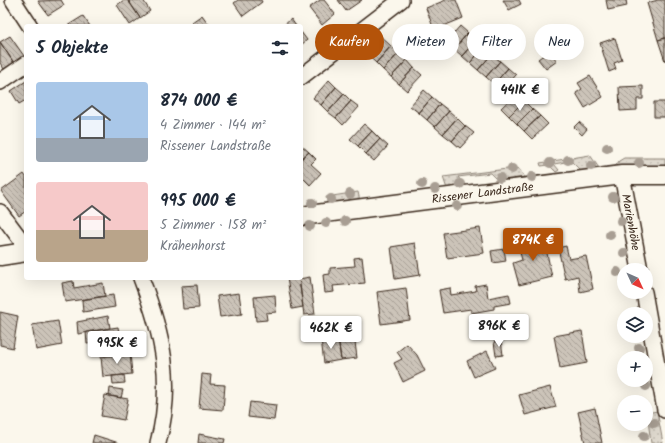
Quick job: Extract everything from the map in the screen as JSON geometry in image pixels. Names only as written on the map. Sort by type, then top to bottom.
[{"type":"main road","name":"Rissener Landstraße","points":[[303,216],[622,175],[665,175]]},
{"type":"main road","points":[[0,256],[24,252]]},
{"type":"street","points":[[13,0],[29,24]]},
{"type":"street","points":[[303,75],[401,0]]},
{"type":"street","points":[[0,82],[24,65]]},
{"type":"street","name":"Marienhöhe","points":[[622,175],[639,263]]},
{"type":"street","points":[[0,212],[20,240],[24,252]]},
{"type":"street","points":[[142,280],[160,333],[164,362],[166,386],[164,417],[158,443]]},
{"type":"street","points":[[645,299],[665,409]]},
{"type":"shaded area","points":[[590,155],[599,168],[598,170],[582,172],[571,161],[554,164],[559,170],[556,172],[549,165],[541,166],[540,163]]},
{"type":"shaded area","points":[[624,158],[665,158],[665,167],[615,167],[619,161]]},
{"type":"shaded area","points":[[515,168],[519,169],[524,176],[523,180],[500,183],[490,173],[458,177],[467,188],[447,189],[443,177]]},
{"type":"shaded area","points":[[358,192],[360,201],[328,206],[326,197]]},
{"type":"shaded area","points":[[657,411],[663,443],[651,443],[649,431],[653,431],[653,412]]},
{"type":"building","points":[[61,0],[64,5],[48,15],[38,1]]},
{"type":"building","points":[[124,0],[128,0],[140,18],[129,24],[117,5]]},
{"type":"building","points":[[128,0],[143,0],[150,11],[140,18]]},
{"type":"building","points":[[238,0],[261,0],[262,2],[243,16],[234,3]]},
{"type":"building","points":[[320,0],[324,0],[335,14],[321,24],[309,8]]},
{"type":"building","points":[[338,0],[362,0],[346,11]]},
{"type":"building","points":[[446,0],[456,0],[463,18],[448,24],[432,24],[426,8]]},
{"type":"building","points":[[503,0],[519,0],[521,4],[509,10]]},
{"type":"building","points":[[606,0],[626,0],[627,6],[608,10]]},
{"type":"building","points":[[665,0],[665,38],[658,40],[647,3]]},
{"type":"building","points":[[202,15],[209,24],[194,24],[192,22]]},
{"type":"building","points":[[83,16],[89,24],[70,24]]},
{"type":"building","points":[[291,19],[295,24],[285,24]]},
{"type":"building","points":[[460,26],[467,32],[467,34],[459,43]]},
{"type":"building","points":[[467,34],[467,50],[462,56],[459,53],[459,43]]},
{"type":"building","points":[[303,35],[307,40],[303,43]]},
{"type":"building","points":[[10,36],[24,56],[14,63],[0,42]]},
{"type":"building","points":[[615,38],[622,60],[614,63],[616,69],[609,72],[600,43]]},
{"type":"building","points":[[665,38],[665,61],[658,40]]},
{"type":"building","points":[[384,40],[391,46],[384,54]]},
{"type":"building","points":[[0,42],[14,63],[4,69],[0,63]]},
{"type":"building","points":[[391,46],[392,47],[392,60],[383,70],[376,63],[379,60],[384,60],[384,54]]},
{"type":"building","points":[[467,50],[467,60],[473,60],[470,63],[462,56]]},
{"type":"building","points":[[392,60],[407,60],[391,77],[383,70]]},
{"type":"building","points":[[407,60],[414,68],[399,84],[391,77]]},
{"type":"building","points":[[473,60],[487,60],[478,70],[470,63]]},
{"type":"building","points":[[487,60],[500,61],[486,77],[478,70]]},
{"type":"building","points":[[539,60],[556,60],[557,61],[546,69]]},
{"type":"building","points":[[500,61],[508,68],[494,84],[486,77]]},
{"type":"building","points":[[414,68],[422,75],[407,91],[399,84]]},
{"type":"building","points":[[508,68],[516,75],[502,91],[494,84]]},
{"type":"building","points":[[590,76],[603,97],[585,108],[576,93],[582,89],[578,83]]},
{"type":"building","points":[[329,80],[336,87],[321,105],[313,98]]},
{"type":"building","points":[[24,82],[24,101],[19,104],[11,91]]},
{"type":"building","points":[[643,86],[643,99],[637,99],[637,110],[620,111],[619,87]]},
{"type":"building","points":[[336,87],[344,94],[328,112],[321,105]]},
{"type":"building","points":[[424,90],[432,97],[419,113],[410,106]]},
{"type":"building","points":[[517,93],[524,101],[509,116],[501,108]]},
{"type":"building","points":[[344,94],[351,101],[336,118],[328,112]]},
{"type":"building","points":[[432,97],[440,104],[427,120],[419,113]]},
{"type":"building","points":[[351,101],[359,107],[343,125],[336,118]]},
{"type":"building","points":[[524,101],[532,109],[517,124],[509,116]]},
{"type":"building","points":[[654,102],[665,102],[665,117],[654,117]]},
{"type":"building","points":[[440,104],[449,111],[435,127],[427,120]]},
{"type":"building","points":[[532,109],[540,116],[524,131],[517,124]]},
{"type":"building","points":[[449,111],[457,118],[443,134],[435,127]]},
{"type":"building","points":[[540,116],[548,124],[532,139],[524,131]]},
{"type":"building","points":[[457,118],[465,126],[452,141],[443,134]]},
{"type":"building","points":[[579,122],[587,129],[582,135],[574,127]]},
{"type":"building","points":[[364,124],[372,131],[358,146],[350,139]]},
{"type":"building","points":[[465,126],[474,133],[460,148],[452,141]]},
{"type":"building","points":[[372,131],[380,139],[366,154],[358,146]]},
{"type":"building","points":[[380,139],[388,146],[374,161],[366,154]]},
{"type":"building","points":[[303,147],[309,152],[303,157]]},
{"type":"building","points":[[309,152],[316,159],[311,164],[321,173],[310,185],[303,178],[303,157]]},
{"type":"building","points":[[24,174],[24,212],[19,216],[1,191]]},
{"type":"building","points":[[480,228],[484,253],[447,258],[443,233]]},
{"type":"building","points":[[538,235],[539,240],[544,239],[552,277],[519,285],[513,263],[522,260],[518,245],[525,244],[524,239]]},
{"type":"building","points":[[415,243],[420,275],[395,279],[391,247]]},
{"type":"building","points":[[566,246],[569,259],[586,256],[593,289],[580,292],[578,276],[565,279],[558,248]]},
{"type":"building","points":[[504,249],[506,261],[493,263],[491,251]]},
{"type":"building","points":[[362,257],[365,283],[333,286],[334,292],[325,293],[323,275],[330,274],[330,268],[355,266],[354,258]]},
{"type":"building","points":[[310,277],[315,314],[304,315],[299,280],[303,280],[303,278]]},
{"type":"building","points":[[287,280],[299,280],[303,307],[292,309]]},
{"type":"building","points":[[73,281],[74,288],[103,283],[105,296],[65,302],[62,283]]},
{"type":"building","points":[[486,284],[488,298],[509,294],[511,303],[494,306],[494,309],[471,313],[471,309],[443,313],[439,290],[450,288],[451,295],[476,291],[475,286]]},
{"type":"building","points":[[197,285],[199,308],[183,309],[181,286]]},
{"type":"building","points":[[406,288],[410,320],[381,324],[377,292]]},
{"type":"building","points":[[239,293],[242,314],[220,317],[217,296]]},
{"type":"building","points":[[113,295],[115,307],[83,312],[82,300]]},
{"type":"building","points":[[275,295],[276,312],[266,313],[267,320],[256,321],[254,297]]},
{"type":"building","points":[[0,312],[18,316],[13,348],[0,345]]},
{"type":"building","points":[[108,316],[110,328],[78,334],[77,322]]},
{"type":"building","points":[[58,321],[62,345],[36,350],[32,325]]},
{"type":"building","points":[[118,327],[120,339],[87,344],[86,332]]},
{"type":"building","points":[[582,331],[587,363],[560,368],[554,336]]},
{"type":"building","points":[[354,334],[357,358],[341,360],[338,337]]},
{"type":"building","points":[[338,337],[341,360],[324,363],[321,339]]},
{"type":"building","points":[[501,340],[503,355],[496,356],[494,342]]},
{"type":"building","points":[[407,344],[417,355],[425,371],[403,382],[394,363],[402,359],[397,352]]},
{"type":"building","points":[[487,351],[495,368],[474,377],[467,361]]},
{"type":"building","points":[[130,353],[132,374],[103,377],[101,357]]},
{"type":"building","points":[[202,374],[211,375],[210,384],[225,385],[223,410],[199,408]]},
{"type":"building","points":[[124,375],[125,383],[113,384],[112,376]]},
{"type":"building","points":[[550,387],[556,407],[525,415],[519,395]]},
{"type":"building","points":[[110,388],[123,390],[121,398],[109,396]]},
{"type":"building","points":[[105,395],[128,399],[124,420],[101,416]]},
{"type":"building","points":[[250,402],[276,405],[274,420],[248,417]]},
{"type":"building","points":[[595,408],[602,443],[585,443],[578,412]]},
{"type":"building","points":[[199,434],[225,439],[224,443],[198,443]]},
{"type":"building","points":[[94,435],[119,443],[92,443]]}]
